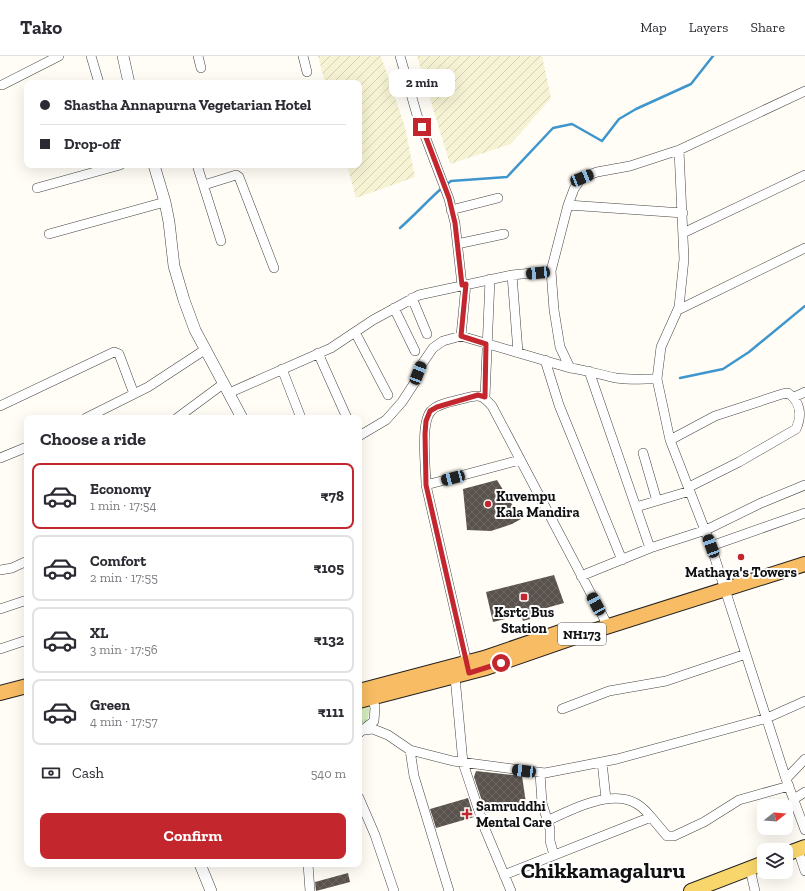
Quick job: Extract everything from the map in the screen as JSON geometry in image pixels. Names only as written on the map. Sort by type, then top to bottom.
[{"type":"highway","name":"NH173","points":[[724,585],[805,554]]},
{"type":"highway","name":"NH173","points":[[362,690],[468,668],[724,585],[805,564]]},
{"type":"highway","name":"NH173","points":[[362,700],[454,677],[468,668]]},
{"type":"highway","points":[[0,685],[24,679]]},
{"type":"highway","points":[[0,694],[24,687]]},
{"type":"main road","points":[[700,890],[757,866]]},
{"type":"street","points":[[2,85],[59,56]]},
{"type":"street","points":[[91,56],[98,80]]},
{"type":"street","points":[[122,56],[128,80]]},
{"type":"street","points":[[198,56],[202,68]]},
{"type":"street","points":[[303,56],[307,72]]},
{"type":"street","points":[[400,56],[417,115],[441,178],[451,210],[464,284],[461,336]]},
{"type":"street","points":[[570,368],[560,347],[554,310],[551,271],[568,205],[574,189],[582,178],[609,169],[630,166],[679,150],[805,91]]},
{"type":"street","points":[[679,150],[684,259],[678,310],[661,347],[657,379],[670,440],[706,530],[805,830]]},
{"type":"street","points":[[37,188],[109,168]]},
{"type":"street","points":[[155,168],[165,202],[174,266],[184,300],[195,330],[240,415]]},
{"type":"street","points":[[198,168],[221,241]]},
{"type":"street","points":[[204,184],[236,175],[239,177],[274,268]]},
{"type":"street","points":[[683,233],[805,175]]},
{"type":"street","points":[[451,210],[498,198]]},
{"type":"street","points":[[49,234],[165,202]]},
{"type":"street","points":[[568,205],[683,213]]},
{"type":"street","points":[[457,244],[504,234]]},
{"type":"street","points":[[678,310],[805,248]]},
{"type":"street","points":[[182,415],[226,389],[282,369],[332,348],[355,332],[419,294],[512,275],[551,271]]},
{"type":"street","points":[[512,275],[518,352]]},
{"type":"street","points":[[485,397],[486,344],[490,279]]},
{"type":"street","points":[[412,298],[427,334]]},
{"type":"street","points":[[394,308],[416,351]]},
{"type":"street","points":[[355,332],[388,395]]},
{"type":"street","points":[[362,434],[386,420],[402,402],[415,382],[422,364],[433,348],[443,341],[461,336],[570,368],[618,378],[657,379]]},
{"type":"street","points":[[92,415],[134,394],[206,349]]},
{"type":"street","points":[[0,406],[114,352],[119,354],[134,394]]},
{"type":"street","points":[[318,353],[346,415]]},
{"type":"street","points":[[545,360],[559,405],[622,560]]},
{"type":"street","points":[[282,369],[300,415]]},
{"type":"street","points":[[589,371],[650,548]]},
{"type":"street","points":[[794,397],[805,392]]},
{"type":"street","points":[[636,507],[690,489],[739,462],[796,429],[800,416],[794,397],[788,393],[782,394],[715,416],[670,440]]},
{"type":"street","points":[[468,668],[426,485],[426,421],[430,411],[437,407],[478,395],[485,397],[492,406],[606,622]]},
{"type":"street","points":[[0,458],[24,447]]},
{"type":"street","points":[[643,452],[657,501]]},
{"type":"street","points":[[426,485],[520,460]]},
{"type":"street","points":[[582,576],[650,548],[706,530],[761,503],[805,485]]},
{"type":"street","points":[[711,546],[805,513]]},
{"type":"street","points":[[0,570],[12,568],[24,562]]},
{"type":"street","points":[[0,609],[24,601]]},
{"type":"street","points":[[0,649],[24,641]]},
{"type":"street","points":[[562,709],[609,691],[666,681],[746,654]]},
{"type":"street","points":[[454,677],[463,763],[485,829],[511,891]]},
{"type":"street","points":[[362,731],[374,721],[375,708],[373,698]]},
{"type":"street","points":[[362,731],[373,729],[388,735],[410,750],[463,763],[540,773],[602,762],[767,718],[805,701]]},
{"type":"street","points":[[410,750],[414,776],[449,891]]},
{"type":"street","points":[[547,820],[580,806],[606,799],[636,803],[651,816],[667,836],[674,836],[704,822],[739,800],[788,782],[805,759]]},
{"type":"street","points":[[602,762],[606,799]]},
{"type":"street","points":[[540,773],[542,803],[550,829],[550,841],[554,855]]},
{"type":"street","points":[[794,799],[805,792]]},
{"type":"street","points":[[362,805],[375,835],[394,891]]},
{"type":"street","points":[[504,875],[651,816]]},
{"type":"street","points":[[796,850],[805,871]]},
{"type":"street","points":[[201,867],[211,891]]},
{"type":"street","points":[[308,867],[310,891]]},
{"type":"street","points":[[750,868],[755,891]]},
{"type":"shaded area","points":[[318,56],[381,56],[405,127],[415,177],[356,198],[348,168],[362,168],[362,80],[324,80]]},
{"type":"shaded area","points":[[417,56],[542,56],[551,98],[511,144],[450,164]]},
{"type":"green space","points":[[362,708],[370,708],[367,721],[362,726]]},
{"type":"building","name":"Kuvempu Kala Mandira","points":[[497,480],[521,519],[512,524],[491,531],[467,530],[463,489]]},
{"type":"building","name":"Ksrtc Bus Station","points":[[554,575],[564,603],[532,612],[534,618],[523,621],[521,615],[493,622],[486,592]]},
{"type":"building","points":[[476,771],[522,776],[526,803],[514,811],[486,813],[474,777]]},
{"type":"building","points":[[468,798],[474,817],[436,828],[430,809]]},
{"type":"building","points":[[348,873],[350,882],[316,891],[315,882]]},
{"type":"waterway","points":[[446,185],[451,181],[507,177],[553,128],[572,124],[602,141],[619,119],[636,109],[691,84],[713,56]]},
{"type":"waterway","points":[[400,228],[442,188]]},
{"type":"waterway","points":[[680,378],[723,369],[749,352],[805,306]]},
{"type":"place","name":"Kuvempu Kala Mandira","points":[[488,504]]},
{"type":"place","name":"Mathaya's Towers","points":[[741,557]]},
{"type":"place","name":"Ksrtc Bus Station","points":[[524,597]]},
{"type":"place","name":"Samruddhi Mental Care","points":[[467,814]]},
{"type":"district","name":"Chikkamagaluru","points":[[603,870]]},
{"type":"route","points":[[422,127],[449,198],[455,223],[462,285],[466,284],[461,336],[486,344],[485,397],[478,395],[461,399],[437,407],[430,411],[426,421],[425,434],[426,485],[469,673],[501,663]]}]
